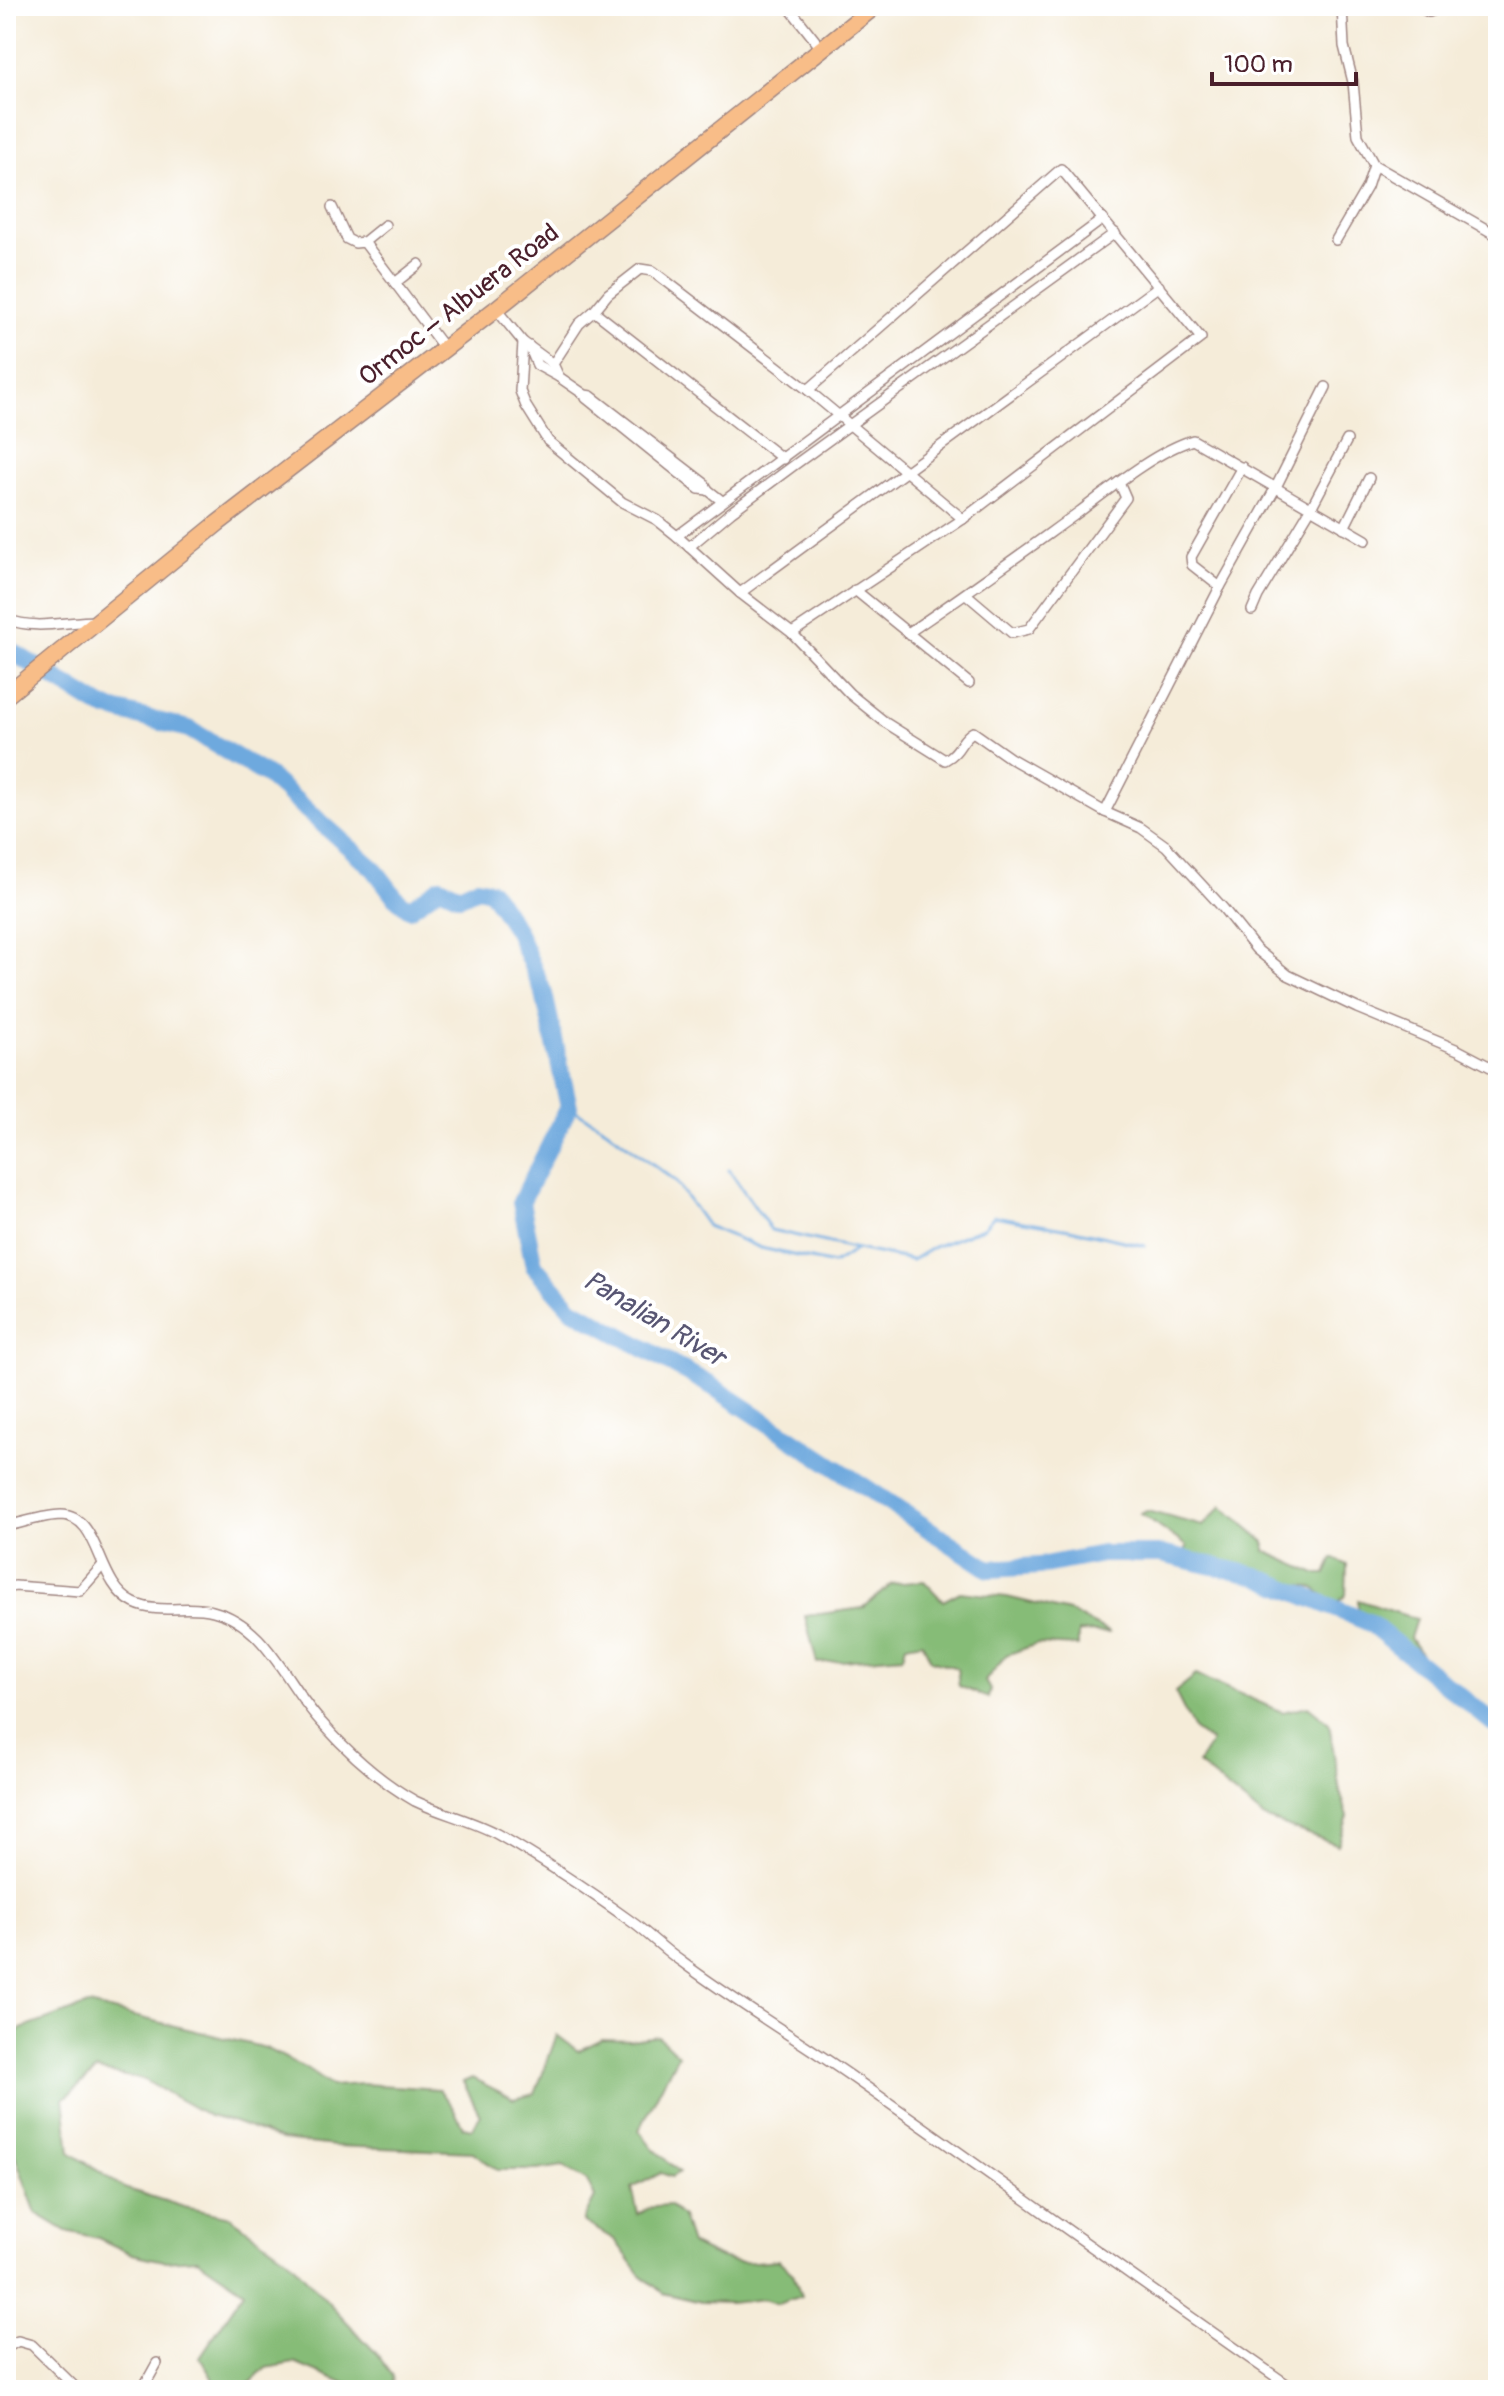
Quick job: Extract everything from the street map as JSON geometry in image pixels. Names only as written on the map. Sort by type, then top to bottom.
[{"type":"highway","name":"Ormoc – Albuera Road","points":[[6,696],[218,523],[496,309],[875,6]]},
{"type":"street","points":[[788,6],[821,48]]},
{"type":"street","points":[[1342,6],[1344,46],[1353,82],[1358,136],[1374,165],[1498,236]]},
{"type":"street","points":[[1416,6],[1429,12],[1446,6]]},
{"type":"street","points":[[1336,240],[1367,187],[1374,165]]},
{"type":"street","points":[[792,633],[963,519],[1201,338],[1061,169],[808,390]]},
{"type":"street","points":[[332,207],[347,239],[355,243],[364,242],[385,225]]},
{"type":"street","points":[[677,536],[1103,219]]},
{"type":"street","points":[[689,547],[731,512],[1115,233]]},
{"type":"street","points":[[364,242],[444,348]]},
{"type":"street","points":[[395,283],[419,264]]},
{"type":"street","points":[[553,364],[579,324],[608,294],[640,269],[653,271],[808,390],[963,519]]},
{"type":"street","points":[[740,593],[1159,286]]},
{"type":"street","points":[[496,309],[526,344],[553,364],[559,377]]},
{"type":"street","points":[[594,311],[783,459]]},
{"type":"street","points":[[526,344],[537,365],[591,396],[704,483],[722,501]]},
{"type":"street","points":[[526,344],[520,391],[548,441],[622,502],[657,520],[677,536],[740,593],[792,633],[850,694],[886,723],[945,760],[955,755],[967,735],[973,732],[1010,758],[1105,812],[1141,828],[1166,846],[1256,949],[1288,975],[1458,1050],[1498,1071]]},
{"type":"street","points":[[1105,812],[1326,387]]},
{"type":"street","points":[[908,633],[1119,482],[1179,444],[1193,440],[1366,540]]},
{"type":"street","points":[[1252,610],[1347,440]]},
{"type":"street","points":[[1220,587],[1192,565],[1191,557],[1242,467]]},
{"type":"street","points":[[1344,528],[1369,478]]},
{"type":"street","points":[[966,594],[1012,633],[1029,629],[1126,498],[1119,482]]},
{"type":"street","points":[[855,590],[969,683]]},
{"type":"street","points":[[6,619],[38,627],[98,621]]},
{"type":"street","points":[[6,1526],[58,1515],[72,1517],[83,1523],[102,1566],[117,1589],[132,1603],[157,1609],[207,1609],[226,1615],[254,1634],[321,1723],[388,1783],[414,1800],[498,1835],[634,1923],[682,1962],[852,2077],[1295,2390]]},
{"type":"street","points":[[6,1588],[80,1591],[102,1566]]},
{"type":"street","points":[[6,2348],[18,2341],[32,2345],[78,2390]]},
{"type":"street","points":[[142,2390],[157,2363]]},
{"type":"green space","points":[[1222,1506],[1265,1542],[1265,1551],[1316,1574],[1326,1574],[1333,1558],[1347,1565],[1346,1595],[1336,1604],[1314,1588],[1255,1577],[1207,1563],[1182,1565],[1187,1546],[1140,1514],[1147,1511],[1203,1526]]},
{"type":"green space","points":[[924,1581],[943,1601],[960,1592],[1007,1597],[1069,1612],[1110,1633],[1078,1632],[1078,1646],[1037,1644],[1006,1655],[985,1681],[990,1690],[988,1698],[959,1686],[957,1668],[931,1660],[922,1642],[906,1645],[903,1656],[817,1663],[805,1616],[863,1608],[892,1584]]},
{"type":"green space","points":[[1358,1600],[1416,1619],[1410,1638],[1426,1662],[1425,1667],[1391,1637],[1374,1635],[1358,1611]]},
{"type":"green space","points":[[1196,1675],[1282,1712],[1308,1706],[1329,1723],[1340,1792],[1348,1816],[1338,1845],[1264,1818],[1198,1764],[1211,1742],[1194,1730],[1175,1692]]},
{"type":"green space","points":[[88,2005],[266,2048],[305,2068],[331,2086],[363,2084],[439,2089],[463,2127],[473,2129],[480,2115],[463,2082],[472,2078],[514,2099],[535,2094],[557,2035],[578,2051],[602,2039],[631,2040],[658,2036],[678,2055],[639,2130],[679,2172],[672,2177],[661,2173],[632,2188],[638,2214],[655,2206],[669,2205],[682,2217],[691,2244],[733,2261],[778,2260],[793,2273],[801,2296],[778,2304],[763,2299],[730,2303],[701,2302],[663,2293],[640,2274],[615,2240],[583,2221],[595,2197],[587,2181],[563,2166],[537,2170],[497,2170],[473,2152],[335,2146],[282,2140],[209,2116],[144,2080],[97,2070],[64,2099],[70,2152],[124,2188],[184,2207],[230,2217],[287,2258],[376,2353],[393,2376],[391,2390],[380,2390],[338,2381],[294,2363],[266,2368],[243,2390],[219,2390],[200,2357],[244,2291],[197,2259],[164,2261],[132,2254],[98,2238],[66,2231],[36,2213],[13,2150],[6,2089],[18,2030]]},
{"type":"waterway","name":"Panalian River","points":[[6,648],[102,707],[189,729],[268,776],[374,869],[396,898],[409,909],[440,887],[460,896],[477,888],[491,891],[517,931],[544,994],[569,1107],[521,1202],[534,1266],[571,1308],[712,1386],[989,1569],[1039,1566],[1102,1554],[1161,1554],[1257,1576],[1370,1623],[1498,1727]]},
{"type":"waterway","points":[[569,1107],[606,1129],[675,1181],[707,1226],[761,1248],[833,1264],[857,1249],[912,1260],[934,1247],[983,1228],[994,1216],[1145,1246]]},
{"type":"waterway","points":[[729,1170],[771,1230],[857,1249]]}]
